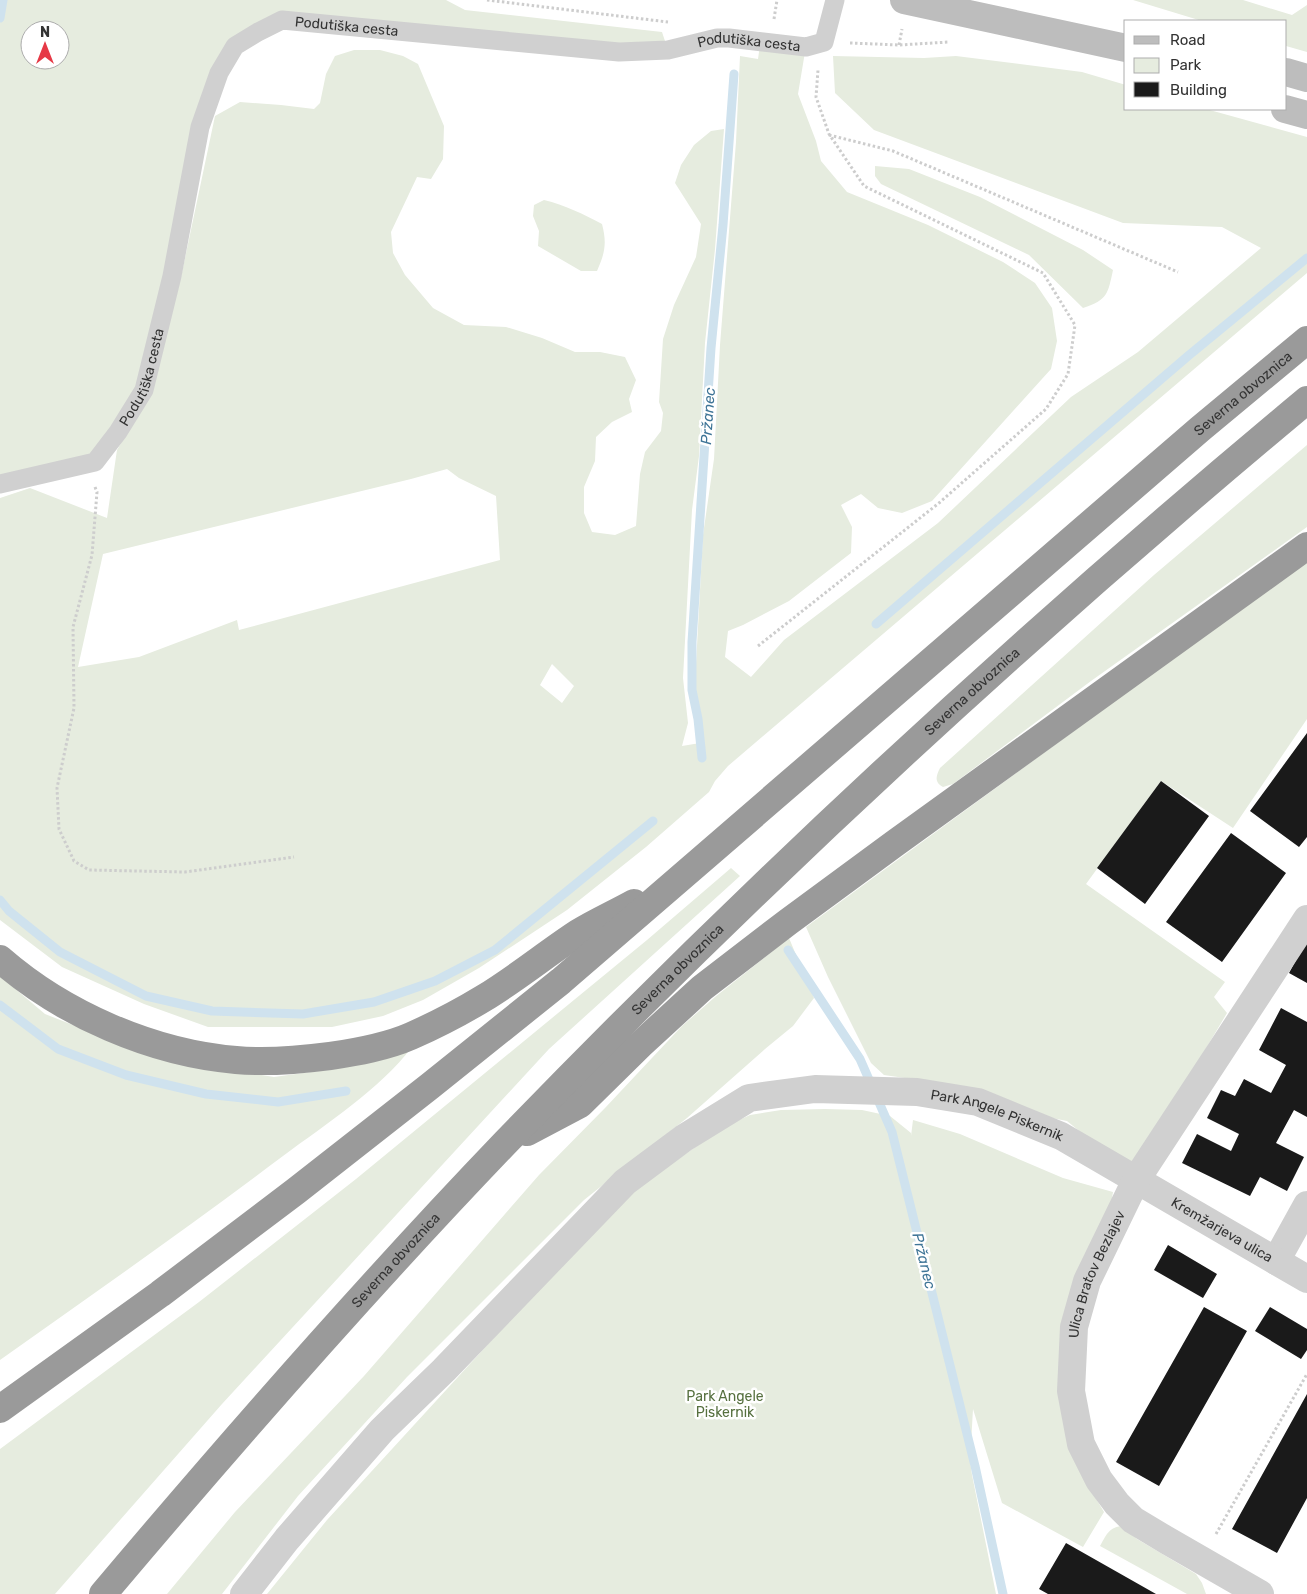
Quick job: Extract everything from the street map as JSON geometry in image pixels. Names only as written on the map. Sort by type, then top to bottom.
[{"type":"highway","name":"Severna obvoznica","points":[[680,879],[1186,441],[1307,340]]},
{"type":"highway","name":"Severna obvoznica","points":[[103,1594],[188,1493],[354,1307],[505,1143],[737,911],[981,682],[1307,400]]},
{"type":"highway","points":[[505,1143],[580,1104],[702,988],[894,844],[1307,546]]},
{"type":"highway","points":[[0,959],[15,972],[56,1000],[107,1026],[162,1046],[195,1054],[237,1060],[284,1061],[316,1058],[354,1053],[410,1037],[484,998],[579,933],[680,879]]},
{"type":"highway","points":[[0,1409],[160,1294],[399,1111],[561,981],[680,879]]},
{"type":"main road","points":[[904,0],[1067,34],[1124,49]]},
{"type":"main road","points":[[1287,72],[1307,78]]},
{"type":"main road","points":[[1287,110],[1307,115]]},
{"type":"street","name":"Ulica Bratov Bezlajev","points":[[1260,1594],[1133,1520],[1117,1504],[1099,1480],[1081,1444],[1071,1391],[1074,1327],[1088,1281],[1136,1180],[1307,919]]},
{"type":"street","name":"Park Angele Piskernik","points":[[244,1594],[287,1539],[382,1430],[444,1370],[625,1182],[684,1138],[749,1098],[815,1089],[917,1092],[978,1102],[1061,1136],[1136,1180]]},
{"type":"street","name":"Kremžarjeva ulica","points":[[1136,1180],[1307,1279]]},
{"type":"street","points":[[1276,1261],[1307,1205]]},
{"type":"lane","points":[[824,42],[836,0]]},
{"type":"lane","name":"Podutiška cesta","points":[[0,484],[95,462],[118,432],[144,390],[172,276],[200,127],[219,73],[235,46],[258,32],[282,20],[620,52],[668,50],[718,38],[806,47],[824,42]]},
{"type":"path","points":[[487,0],[674,23]]},
{"type":"path","points":[[758,646],[953,491],[1046,409],[1068,374],[1075,325],[1043,273],[864,186],[829,134],[816,97],[817,76],[824,42]]},
{"type":"path","points":[[829,134],[893,151],[1178,272]]},
{"type":"path","points":[[83,464],[97,492],[92,555],[73,628],[74,708],[57,788],[59,829],[74,860],[89,870],[185,872],[294,858]]},
{"type":"path","points":[[1201,1560],[1307,1374]]},
{"type":"green space","points":[[0,0],[446,0],[465,10],[662,32],[668,50],[282,21],[258,32],[219,73],[144,390],[95,462],[0,475]]},
{"type":"green space","points":[[1133,0],[1243,0],[1292,15],[1307,5],[1307,52],[1287,46],[1287,20],[1199,20]]},
{"type":"green space","points":[[760,45],[805,52],[798,94],[816,141],[821,161],[847,192],[928,225],[1003,262],[1035,283],[1052,308],[1057,341],[1051,369],[932,501],[902,513],[878,508],[861,494],[841,505],[852,527],[851,553],[789,601],[728,631],[725,657],[751,677],[784,640],[938,523],[1071,397],[1138,352],[1261,248],[1222,227],[1123,223],[874,130],[835,93],[833,56],[924,58],[956,56],[1082,72],[1124,84],[1124,110],[1210,110],[1307,137],[1307,273],[728,766],[715,781],[709,792],[646,847],[567,910],[479,968],[423,1000],[383,1016],[332,1027],[208,1027],[144,1004],[62,967],[0,920],[0,498],[30,488],[107,518],[117,450],[148,397],[181,277],[215,116],[240,102],[314,109],[320,103],[326,74],[335,56],[354,50],[380,50],[403,56],[418,64],[444,126],[443,159],[431,179],[417,177],[391,232],[393,253],[405,275],[433,308],[464,325],[506,327],[542,338],[575,352],[600,352],[625,357],[636,380],[629,399],[632,412],[612,422],[596,437],[595,461],[584,487],[584,513],[592,532],[615,535],[636,526],[640,474],[645,452],[661,431],[663,413],[659,402],[663,339],[674,305],[696,257],[701,224],[675,183],[681,165],[694,145],[711,131],[724,129],[715,249],[705,343],[699,456],[692,510],[683,678],[688,723],[682,746],[700,743],[694,701],[703,535],[714,459],[720,345],[736,142],[740,56],[758,59]],"holes":[[[447,469],[459,478],[496,496],[500,560],[239,630],[237,620],[139,657],[78,667],[103,554]],[[552,664],[574,686],[562,703],[540,685]]]},
{"type":"green space","points":[[875,166],[909,169],[980,197],[1083,250],[1113,270],[1108,290],[1098,302],[1083,308],[1029,255],[881,184],[875,176]]},
{"type":"green space","points":[[544,200],[574,210],[602,224],[604,248],[597,271],[581,271],[538,246],[539,231],[533,216],[534,205]]},
{"type":"green space","points":[[1307,445],[1307,527],[1091,681],[953,784],[943,787],[938,783],[937,776],[940,768],[1154,575]]},
{"type":"green space","points":[[1307,560],[1307,719],[1233,828],[1161,781],[1086,884],[1225,982],[1214,997],[1227,1013],[1136,1166],[1106,1153],[1067,1121],[1042,1116],[926,1081],[884,1075],[871,1063],[828,977],[806,927]]},
{"type":"green space","points":[[731,868],[740,876],[549,1049],[222,1404],[55,1594],[0,1594],[0,1449],[199,1302],[356,1179],[647,940]]},
{"type":"green space","points":[[789,938],[814,998],[793,1026],[687,1118],[584,1200],[407,1377],[298,1496],[222,1594],[167,1594],[235,1512],[364,1376],[539,1175],[682,1026]]},
{"type":"green space","points":[[0,976],[45,1014],[157,1058],[274,1077],[347,1067],[412,1047],[368,1092],[334,1119],[178,1234],[0,1360]]},
{"type":"green space","name":"Park Angele Piskernik","points":[[781,1110],[862,1110],[890,1116],[911,1133],[911,1136],[913,1120],[960,1134],[1063,1178],[1113,1192],[1108,1222],[1071,1297],[1080,1472],[1104,1512],[1083,1547],[1002,1503],[973,1409],[970,1461],[996,1594],[267,1594],[327,1520],[563,1260],[642,1184],[726,1126],[750,1115]]},
{"type":"green space","points":[[1121,1526],[1137,1539],[1196,1574],[1206,1594],[1187,1594],[1100,1546],[1110,1531]]},
{"type":"building","points":[[1307,733],[1307,837],[1299,847],[1250,811]]},
{"type":"building","points":[[1161,781],[1209,816],[1145,904],[1097,868]]},
{"type":"building","points":[[1231,833],[1286,873],[1222,962],[1166,922]]},
{"type":"building","points":[[1307,940],[1307,983],[1289,973]]},
{"type":"building","points":[[1281,1008],[1307,1022],[1307,1117],[1294,1110],[1276,1143],[1304,1157],[1287,1191],[1260,1177],[1250,1196],[1182,1163],[1197,1134],[1231,1151],[1239,1134],[1207,1118],[1221,1090],[1235,1096],[1244,1079],[1271,1093],[1286,1065],[1259,1050]]},
{"type":"building","points":[[1168,1245],[1217,1274],[1203,1298],[1154,1270]]},
{"type":"building","points":[[1204,1307],[1247,1331],[1159,1486],[1116,1462]]},
{"type":"building","points":[[1270,1307],[1307,1329],[1307,1350],[1301,1359],[1255,1331]]},
{"type":"building","points":[[1307,1394],[1307,1498],[1277,1553],[1232,1529]]},
{"type":"building","points":[[1066,1543],[1156,1594],[1048,1594],[1039,1589]]},
{"type":"waterway","points":[[0,18],[3,0]]},
{"type":"waterway","name":"Pržanec","points":[[702,758],[698,719],[692,690],[692,642],[711,348],[723,225],[734,74]]},
{"type":"waterway","points":[[876,624],[1188,356],[1307,258]]},
{"type":"waterway","points":[[0,900],[9,911],[60,952],[146,996],[212,1011],[303,1014],[374,1002],[435,981],[495,950],[653,821]]},
{"type":"waterway","name":"Pržanec","points":[[788,950],[860,1059],[892,1132],[975,1466],[1003,1594]]},
{"type":"waterway","points":[[0,1005],[58,1049],[126,1075],[206,1094],[278,1102],[346,1091]]}]
